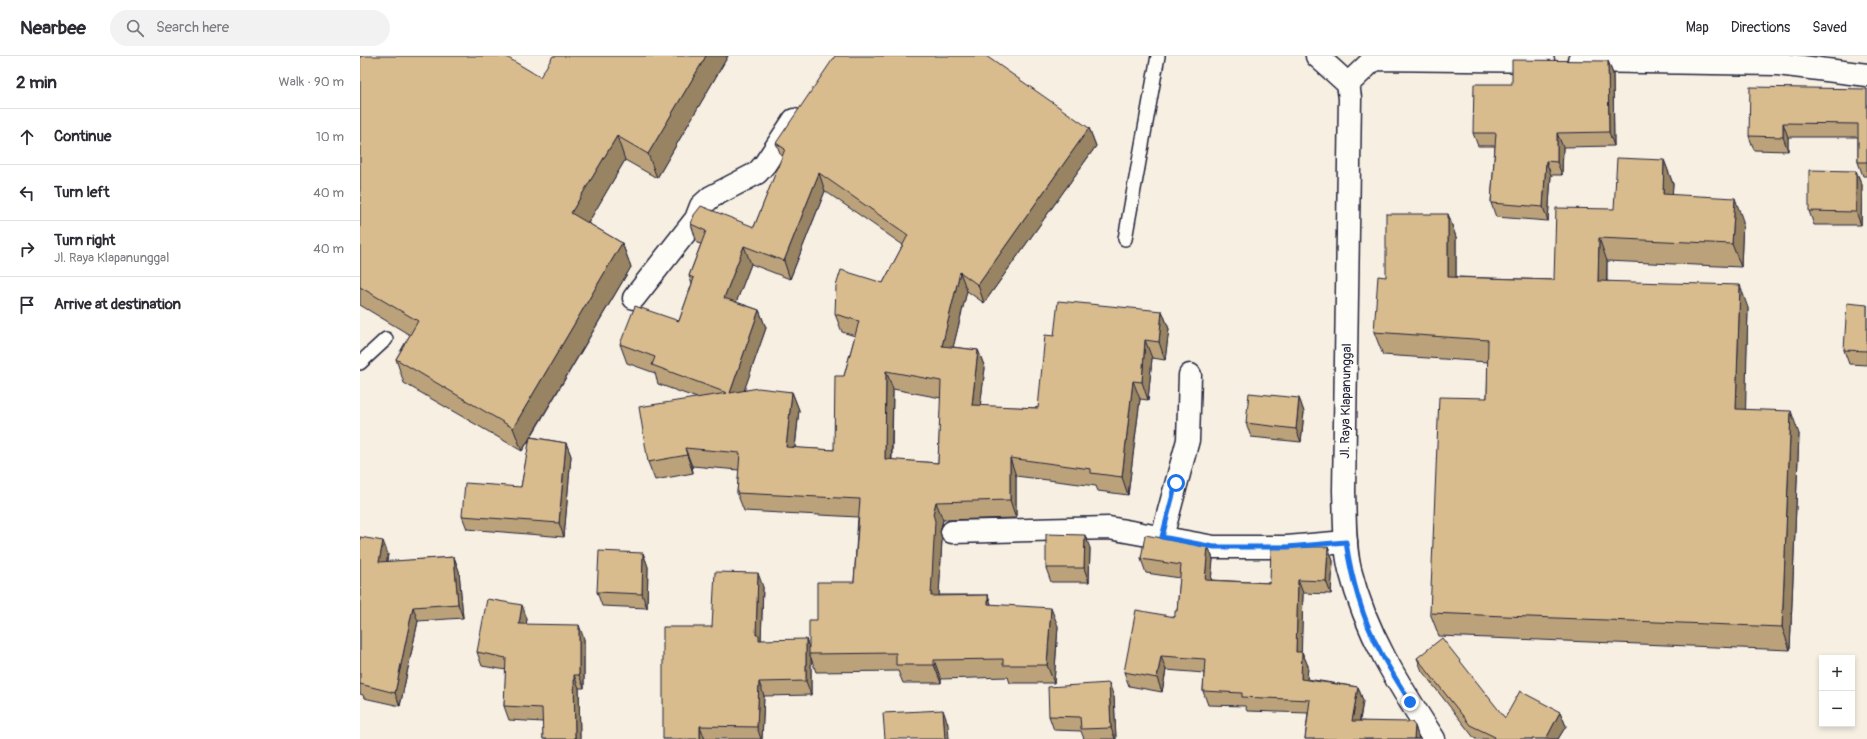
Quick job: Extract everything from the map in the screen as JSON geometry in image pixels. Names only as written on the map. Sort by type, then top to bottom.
[{"type":"street","points":[[1317,56],[1348,84],[1375,57],[1778,64],[1867,75]]},
{"type":"street","name":"Jl. Raya Klapanunggal","points":[[1348,84],[1350,98],[1344,491],[1346,542],[1350,570],[1361,605],[1379,650],[1434,739]]},
{"type":"street","points":[[634,298],[696,219],[701,206],[711,197],[757,173],[765,164],[806,102]]},
{"type":"street","points":[[1162,537],[1188,440],[1190,375]]},
{"type":"street","points":[[952,532],[1109,528],[1214,547],[1287,547],[1346,542]]},
{"type":"lane","points":[[1125,239],[1158,56]]},
{"type":"lane","points":[[360,363],[386,339]]},
{"type":"building","points":[[360,56],[505,56],[540,77],[553,56],[706,56],[648,154],[617,136],[571,213],[622,243],[513,428],[396,359],[418,321],[360,287]]},
{"type":"building","points":[[835,56],[986,56],[1089,128],[978,285],[960,272],[942,346],[978,350],[972,405],[1038,408],[1045,335],[1054,336],[1058,301],[1162,311],[1159,342],[1145,340],[1142,382],[1133,381],[1122,477],[1091,473],[1091,469],[1010,458],[1010,500],[936,502],[933,514],[935,521],[931,596],[988,595],[988,604],[1051,608],[1047,665],[1003,665],[1003,659],[934,660],[934,665],[896,665],[896,653],[809,654],[809,620],[817,620],[817,582],[854,582],[860,499],[737,493],[740,453],[685,448],[687,455],[648,462],[639,407],[727,393],[652,365],[655,357],[620,344],[635,306],[679,321],[694,278],[689,276],[706,231],[691,224],[694,215],[701,206],[754,227],[785,149],[776,143]],"holes":[[[819,173],[908,235],[883,283],[841,270],[836,286],[835,314],[859,321],[844,376],[835,376],[834,450],[786,447],[792,392],[758,388],[730,393],[759,310],[724,298],[744,246],[784,261]],[[886,371],[941,381],[938,463],[885,459]]]},
{"type":"building","points":[[1512,60],[1608,61],[1609,132],[1557,133],[1557,162],[1546,161],[1543,207],[1491,203],[1496,133],[1473,133],[1474,84],[1512,84]]},
{"type":"building","points":[[1750,87],[1867,89],[1867,162],[1858,162],[1858,124],[1783,123],[1783,137],[1749,136]]},
{"type":"building","points":[[1617,158],[1664,160],[1663,194],[1735,198],[1732,244],[1599,238],[1598,281],[1740,285],[1736,409],[1791,411],[1782,627],[1430,613],[1439,397],[1487,398],[1488,340],[1374,332],[1378,276],[1386,277],[1386,214],[1448,214],[1448,277],[1554,280],[1556,208],[1614,209]]},
{"type":"building","points":[[1809,170],[1856,171],[1856,212],[1809,211]]},
{"type":"building","points":[[1847,303],[1867,305],[1867,351],[1844,350]]},
{"type":"building","points":[[1249,393],[1299,398],[1296,429],[1246,423]]},
{"type":"building","points":[[530,437],[566,443],[559,523],[462,516],[465,483],[521,487]]},
{"type":"building","points":[[1046,534],[1085,535],[1084,568],[1046,568]]},
{"type":"building","points":[[1145,535],[1208,546],[1205,580],[1270,583],[1271,546],[1328,547],[1326,581],[1298,580],[1296,652],[1302,652],[1301,679],[1358,687],[1352,721],[1412,722],[1415,726],[1414,739],[1305,739],[1310,700],[1242,697],[1242,693],[1203,691],[1205,659],[1161,656],[1157,678],[1124,672],[1136,610],[1175,617],[1175,611],[1177,611],[1181,565],[1141,559]]},
{"type":"building","points":[[360,537],[383,541],[379,562],[454,557],[458,604],[413,607],[395,693],[360,684]]},
{"type":"building","points":[[599,551],[643,553],[642,594],[597,592]]},
{"type":"building","points":[[715,572],[758,573],[756,635],[759,635],[759,640],[806,639],[806,681],[759,682],[757,727],[700,726],[700,739],[663,739],[663,627],[712,627]]},
{"type":"building","points":[[487,599],[522,605],[519,624],[579,625],[579,675],[574,675],[575,739],[543,739],[542,708],[504,706],[506,658],[477,652]]},
{"type":"building","points":[[1442,638],[1505,718],[1520,691],[1560,712],[1546,739],[1494,739],[1495,737],[1470,725],[1417,658]]},
{"type":"building","points":[[1109,683],[1111,728],[1081,729],[1080,717],[1049,716],[1048,687]]},
{"type":"building","points":[[943,710],[945,739],[885,739],[883,713]]},
{"type":"route","points":[[1176,483],[1162,537],[1214,547],[1287,547],[1346,542],[1350,570],[1361,605],[1379,650],[1410,702]]}]
